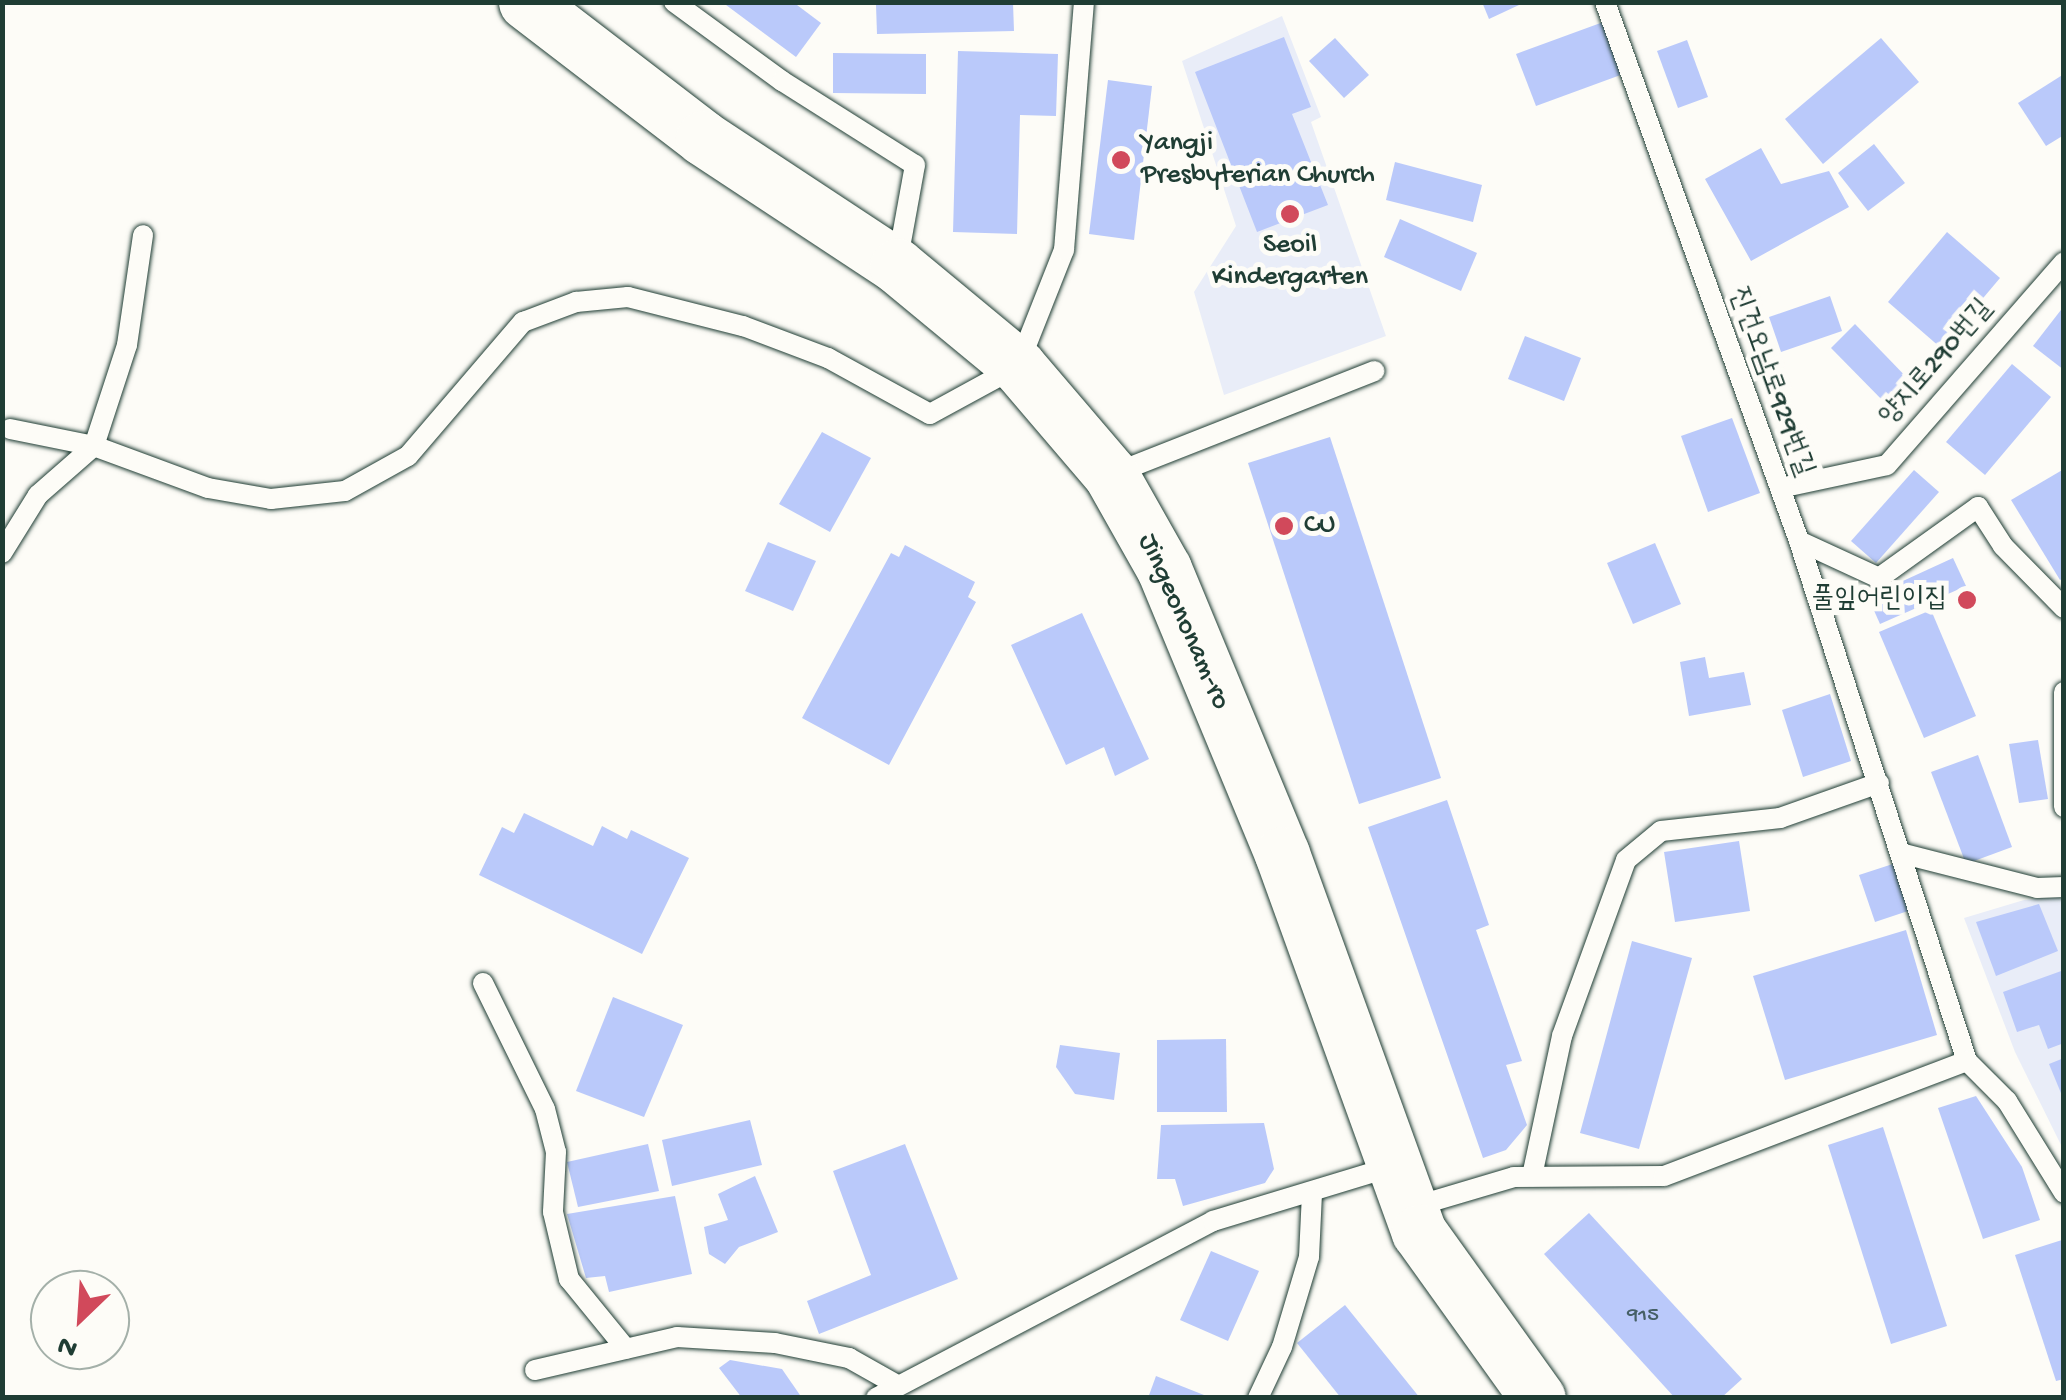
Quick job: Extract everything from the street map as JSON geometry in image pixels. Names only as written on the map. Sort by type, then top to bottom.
[{"type":"main road","name":"Jingeononam-ro","points":[[526,2],[703,138],[897,266],[1018,366],[1111,475],[1164,569],[1275,836],[1419,1232],[1538,1398]]},
{"type":"lane","points":[[674,2],[782,81],[915,165],[897,266]]},
{"type":"lane","points":[[10,429],[94,446],[208,488],[271,499],[346,491],[408,456],[524,322],[576,302],[628,296],[794,345],[930,414],[1018,366],[1064,250],[1084,2]]},
{"type":"lane","name":"진건오남로929번길","points":[[1605,2],[1800,541],[1904,854],[1967,1061],[2008,1101],[2064,1193]]},
{"type":"lane","points":[[2,553],[38,496],[94,446],[127,345],[143,235]]},
{"type":"lane","name":"양지로290번길","points":[[1780,488],[1887,465],[2064,262]]},
{"type":"lane","points":[[1111,475],[1374,371]]},
{"type":"lane","points":[[1800,541],[1879,578],[1978,506],[2003,546],[2062,605]]},
{"type":"lane","points":[[2064,692],[2064,808]]},
{"type":"lane","points":[[1532,1176],[1562,1036],[1626,860],[1661,831],[1780,818],[1879,783]]},
{"type":"lane","points":[[1904,854],[2037,888],[2064,887]]},
{"type":"lane","points":[[483,982],[545,1109],[556,1152],[553,1212],[570,1279],[626,1349]]},
{"type":"lane","points":[[876,1398],[1212,1222],[1312,1193],[1532,1176],[1664,1176],[1967,1061]]},
{"type":"lane","points":[[1258,1398],[1282,1347],[1309,1257],[1312,1193]]},
{"type":"lane","points":[[534,1370],[677,1337],[776,1344],[849,1358],[897,1384]]},
{"type":"shaded area","name":"Seoil Kindergarten","points":[[1282,16],[1321,117],[1311,122],[1386,336],[1224,395],[1194,292],[1236,226],[1182,61]]},
{"type":"shaded area","points":[[2060,897],[2064,906],[2063,1149],[2015,1052],[1964,918],[2024,900]]},
{"type":"building","points":[[722,2],[793,2],[821,23],[796,57]]},
{"type":"building","points":[[1482,2],[1518,2],[1519,5],[1489,19]]},
{"type":"building","points":[[1013,3],[1014,31],[877,34],[876,5]]},
{"type":"building","points":[[1606,21],[1626,73],[1536,106],[1516,54]]},
{"type":"building","points":[[1284,37],[1311,107],[1292,114],[1328,205],[1257,232],[1195,72]]},
{"type":"building","points":[[1335,38],[1369,75],[1344,98],[1309,61]]},
{"type":"building","points":[[1881,38],[1919,82],[1823,164],[1785,119]]},
{"type":"building","points":[[1687,40],[1708,97],[1678,108],[1657,51]]},
{"type":"building","points":[[958,51],[1058,54],[1056,116],[1020,115],[1017,234],[953,232]]},
{"type":"building","points":[[833,53],[926,54],[926,94],[833,93]]},
{"type":"building","points":[[2064,74],[2064,135],[2046,146],[2018,103]]},
{"type":"building","name":"Yangji Presbyterian Church","points":[[1108,80],[1152,86],[1134,240],[1089,234]]},
{"type":"building","points":[[1874,144],[1905,183],[1868,211],[1838,173]]},
{"type":"building","points":[[1761,148],[1781,184],[1829,171],[1849,207],[1751,261],[1705,179]]},
{"type":"building","points":[[1395,162],[1482,185],[1473,222],[1386,200]]},
{"type":"building","points":[[1400,219],[1477,253],[1461,291],[1384,257]]},
{"type":"building","points":[[1947,232],[2000,278],[1941,348],[1888,302]]},
{"type":"building","points":[[1830,296],[1842,331],[1781,352],[1769,317]]},
{"type":"building","points":[[2064,306],[2064,370],[2033,346]]},
{"type":"building","points":[[1855,324],[1914,385],[1890,408],[1831,348]]},
{"type":"building","points":[[1525,336],[1581,358],[1564,401],[1508,379]]},
{"type":"building","points":[[2012,364],[2051,397],[1985,475],[1946,442]]},
{"type":"building","points":[[1732,418],[1760,493],[1708,512],[1681,436]]},
{"type":"building","points":[[822,432],[871,458],[830,532],[779,504]]},
{"type":"building","points":[[1330,437],[1441,778],[1359,804],[1248,463]]},
{"type":"building","points":[[2064,469],[2064,578],[2060,580],[2011,500]]},
{"type":"building","points":[[1914,470],[1939,492],[1876,563],[1851,541]]},
{"type":"building","points":[[768,542],[816,561],[793,611],[745,591]]},
{"type":"building","points":[[1655,543],[1681,604],[1633,624],[1607,563]]},
{"type":"building","points":[[905,545],[975,582],[968,597],[976,602],[889,765],[802,718],[891,553],[899,557]]},
{"type":"building","points":[[1953,558],[1966,586],[1880,624],[1868,597]]},
{"type":"building","points":[[1931,610],[1976,716],[1924,738],[1879,632]]},
{"type":"building","points":[[1082,613],[1149,759],[1115,776],[1104,747],[1066,765],[1011,645]]},
{"type":"building","points":[[1705,657],[1709,678],[1744,672],[1751,705],[1689,716],[1680,662]]},
{"type":"building","points":[[1830,694],[1851,761],[1803,777],[1782,710]]},
{"type":"building","points":[[2038,740],[2048,799],[2019,803],[2009,744]]},
{"type":"building","points":[[1978,755],[2012,847],[1966,864],[1931,772]]},
{"type":"building","points":[[1447,800],[1489,925],[1476,930],[1522,1061],[1506,1065],[1527,1125],[1506,1150],[1483,1158],[1368,827]]},
{"type":"building","points":[[524,813],[593,846],[602,826],[627,839],[631,830],[689,858],[642,954],[479,875],[502,827],[514,833]]},
{"type":"building","points":[[1739,841],[1750,911],[1675,922],[1664,852]]},
{"type":"building","points":[[1902,861],[1917,908],[1875,922],[1859,875]]},
{"type":"building","points":[[2039,904],[2058,951],[1996,976],[1976,922]]},
{"type":"building","points":[[1906,930],[1937,1035],[1785,1080],[1753,976]]},
{"type":"building","points":[[1632,941],[1692,958],[1639,1149],[1580,1133]]},
{"type":"building","points":[[2064,970],[2064,1043],[2048,1049],[2039,1025],[2017,1032],[2003,992]]},
{"type":"building","points":[[613,997],[683,1025],[644,1117],[576,1091]]},
{"type":"building","points":[[1226,1039],[1227,1112],[1157,1112],[1157,1040]]},
{"type":"building","points":[[1060,1045],[1120,1053],[1114,1100],[1075,1094],[1056,1067]]},
{"type":"building","points":[[2064,1058],[2064,1098],[2063,1098],[2049,1064]]},
{"type":"building","points":[[1976,1096],[2022,1167],[2040,1220],[1983,1239],[1938,1108]]},
{"type":"building","points":[[750,1120],[762,1165],[672,1186],[662,1140]]},
{"type":"building","points":[[1264,1123],[1274,1169],[1265,1183],[1183,1206],[1175,1179],[1157,1179],[1161,1125]]},
{"type":"building","points":[[1883,1127],[1947,1326],[1891,1344],[1828,1145]]},
{"type":"building","points":[[648,1144],[659,1191],[578,1207],[567,1162]]},
{"type":"building","points":[[905,1144],[958,1279],[819,1334],[807,1301],[871,1275],[833,1171]]},
{"type":"building","points":[[755,1176],[778,1232],[739,1247],[725,1264],[709,1254],[704,1227],[728,1220],[718,1194]]},
{"type":"building","points":[[675,1196],[692,1274],[609,1292],[605,1276],[586,1278],[567,1214]]},
{"type":"building","points":[[1589,1213],[1742,1379],[1721,1398],[1675,1398],[1544,1254]]},
{"type":"building","points":[[2062,1240],[2064,1379],[2056,1381],[2015,1255]]},
{"type":"building","points":[[1211,1251],[1259,1271],[1228,1341],[1180,1320]]},
{"type":"building","points":[[1345,1305],[1420,1398],[1341,1398],[1297,1343]]},
{"type":"building","points":[[730,1360],[782,1369],[802,1398],[742,1398],[719,1368]]},
{"type":"building","points":[[1156,1376],[1204,1395],[1148,1398]]},
{"type":"place","name":"Yangji Presbyterian Church","points":[[1121,160]]},
{"type":"place","name":"Seoil Kindergarten","points":[[1290,214]]},
{"type":"place","name":"CU","points":[[1284,526]]},
{"type":"place","name":"풀잎어린이집","points":[[1967,600]]}]
